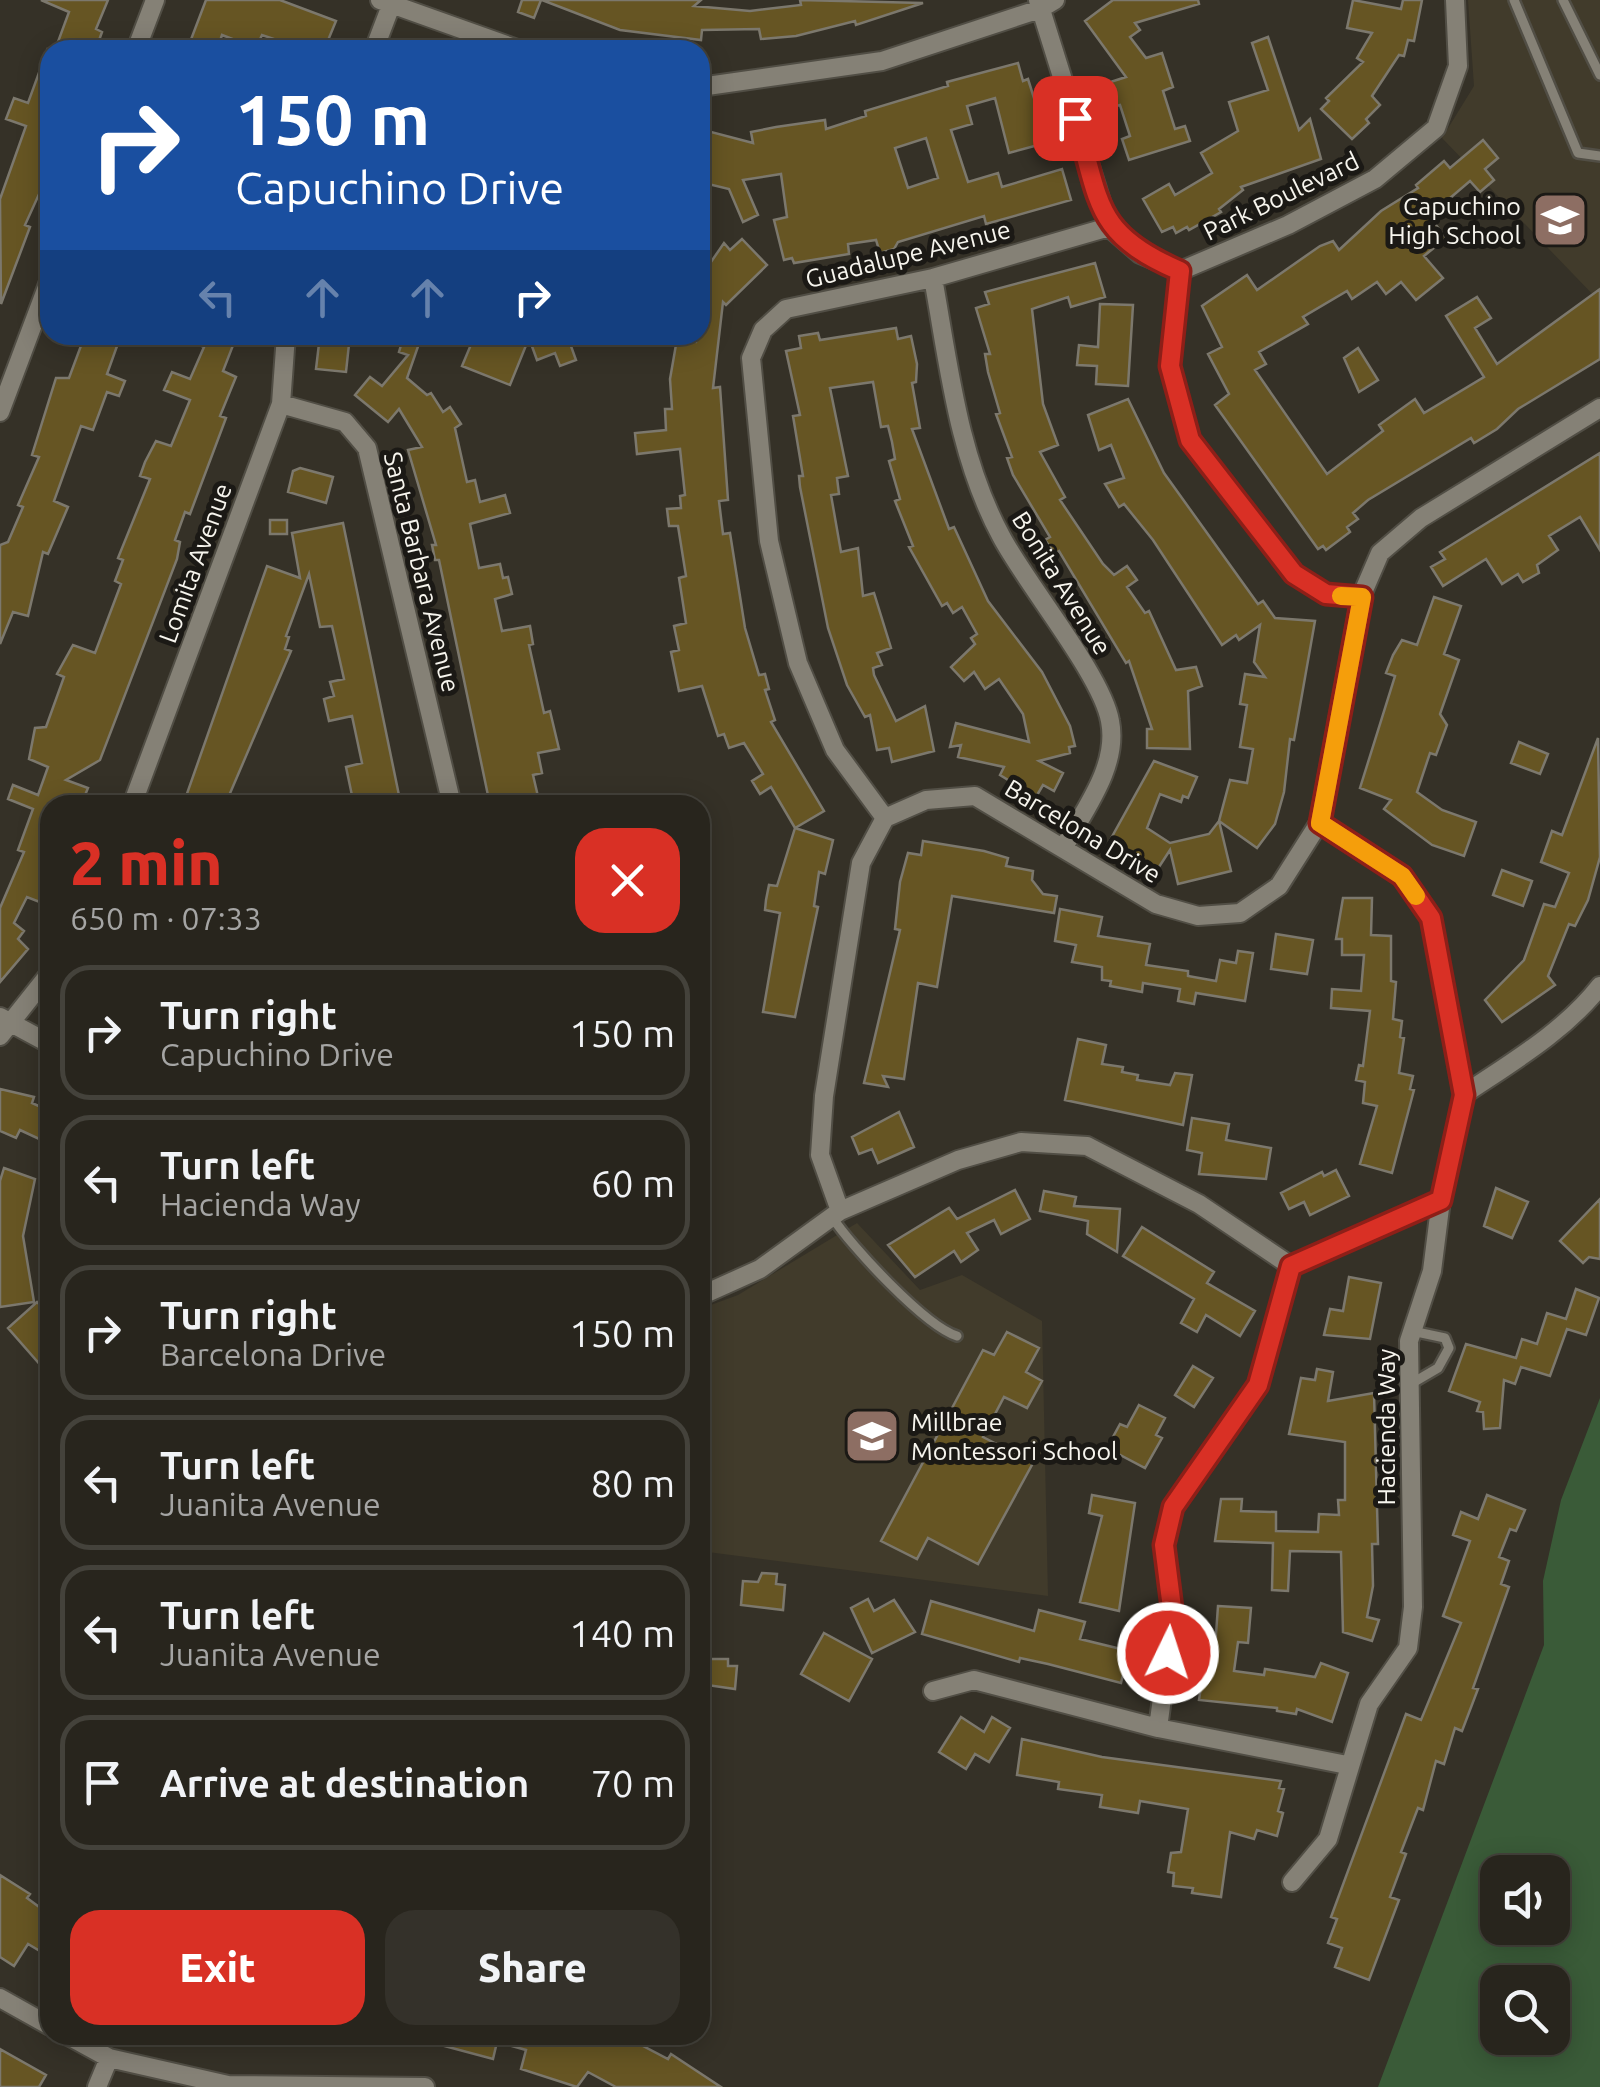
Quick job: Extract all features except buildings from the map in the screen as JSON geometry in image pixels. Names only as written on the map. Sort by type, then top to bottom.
[{"type":"street","points":[[140,40],[155,0]]},
{"type":"street","name":"Park Boulevard","points":[[1180,271],[1288,225],[1375,180],[1436,128],[1458,66],[1455,0]]},
{"type":"street","points":[[377,40],[388,1],[493,40]]},
{"type":"street","points":[[710,86],[882,61],[1044,3],[1109,227],[1140,254],[1180,271],[1170,366],[1190,440],[1294,574],[1326,594],[1362,597]]},
{"type":"street","name":"Guadalupe Avenue","points":[[885,818],[835,750],[798,664],[769,541],[751,358],[764,330],[786,309],[933,278],[1109,227]]},
{"type":"street","name":"Bonita Avenue","points":[[933,278],[966,460],[1000,534],[1088,671],[1110,720],[1108,767],[1064,847]]},
{"type":"street","points":[[0,412],[40,306]]},
{"type":"street","name":"Lomita Avenue","points":[[136,795],[281,404],[285,345]]},
{"type":"street","name":"Santa Barbara Avenue","points":[[281,404],[345,422],[367,448],[450,795]]},
{"type":"street","name":"Barcelona Drive","points":[[885,818],[926,800],[975,796],[1156,904],[1198,916],[1240,913],[1280,886],[1320,823],[1362,597],[1380,552],[1421,518],[1600,408]]},
{"type":"street","points":[[836,1214],[820,1155],[824,1096],[861,863],[885,818]]},
{"type":"street","name":"Hacienda Way","points":[[1292,1882],[1328,1839],[1347,1765],[1369,1704],[1408,1648],[1413,1607],[1412,1330],[1432,1270],[1441,1200],[1464,1095],[1431,918],[1402,876],[1320,823]]},
{"type":"street","points":[[40,985],[4,1026],[40,1040]]},
{"type":"street","points":[[1464,1095],[1541,1043],[1580,1011],[1600,986]]},
{"type":"street","points":[[710,1292],[760,1269],[836,1214],[958,1160],[1020,1142],[1088,1146],[1199,1204],[1291,1266]]},
{"type":"street","points":[[1291,1266],[1441,1200]]},
{"type":"street","points":[[1158,1728],[1173,1616],[1164,1545],[1173,1507],[1258,1385],[1291,1266]]},
{"type":"street","points":[[934,1691],[974,1680],[1158,1728],[1347,1765]]},
{"type":"street","points":[[0,1998],[40,2020]]},
{"type":"street","points":[[85,2045],[109,2058],[228,2085],[425,2087]]},
{"type":"street","points":[[98,2087],[109,2058]]},
{"type":"lane","points":[[1514,0],[1578,153],[1600,156]]},
{"type":"lane","points":[[1563,0],[1600,75]]},
{"type":"lane","points":[[836,1214],[851,1245],[938,1330],[957,1336]]},
{"type":"lane","points":[[1410,1385],[1438,1368],[1449,1348],[1446,1338],[1412,1330]]},
{"type":"shaded area","name":"Capuchino High School","points":[[1468,0],[1600,0],[1600,302],[1442,138],[1474,86]]},
{"type":"shaded area","name":"Millbrae Montessori School","points":[[857,1223],[920,1290],[962,1275],[1042,1321],[1048,1596],[710,1552],[710,1305],[738,1295]]},
{"type":"green space","points":[[1600,1398],[1600,2087],[1378,2087],[1544,1645],[1543,1581],[1561,1500]]},
{"type":"slow traffic","points":[[1341,596],[1362,597],[1320,823],[1402,876],[1416,896]]},
{"type":"place","name":"Capuchino High School","points":[[1560,220]]},
{"type":"place","name":"Millbrae Montessori School","points":[[872,1436]]},
{"type":"route","points":[[1075,118],[1109,227],[1140,254],[1180,271],[1170,366],[1190,440],[1294,574],[1326,594],[1362,597],[1320,823],[1402,876],[1431,918],[1464,1095],[1441,1200],[1291,1266],[1258,1385],[1173,1507],[1164,1545],[1173,1616],[1168,1653]]}]
